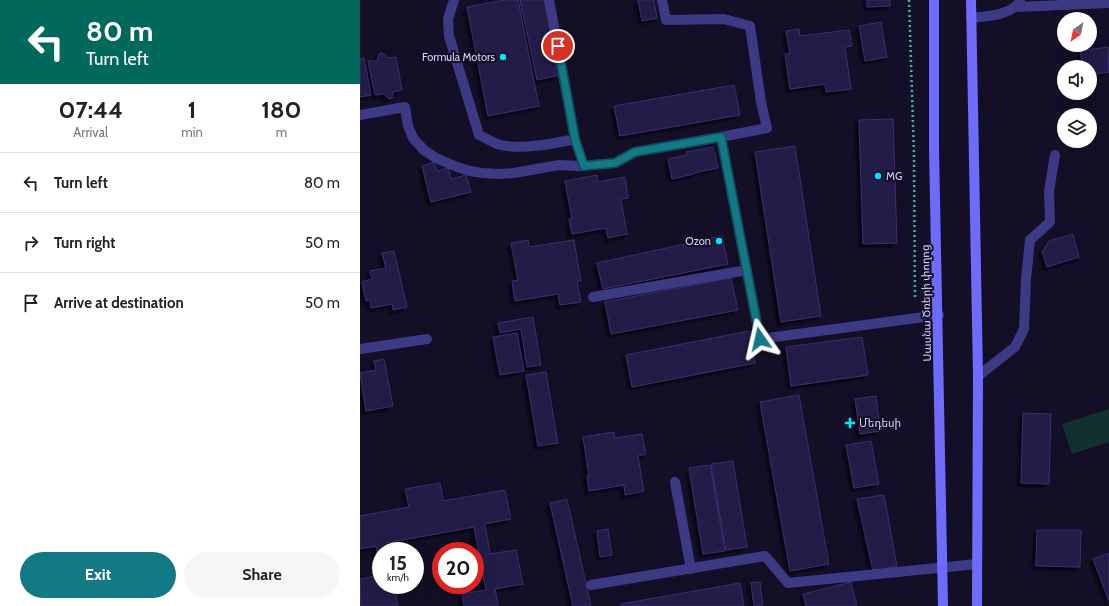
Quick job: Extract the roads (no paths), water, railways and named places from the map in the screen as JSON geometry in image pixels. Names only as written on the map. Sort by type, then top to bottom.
[{"type":"main road","name":"Սասնա Ծռերի փողոց","points":[[934,0],[934,149],[943,606]]},
{"type":"main road","points":[[971,0],[978,376],[977,606]]},
{"type":"lane","points":[[454,0],[448,19],[450,36],[479,135],[499,145],[513,147],[557,143],[575,139]]},
{"type":"lane","points":[[549,0],[575,139],[584,166]]},
{"type":"lane","points":[[360,115],[406,107],[408,126],[413,138],[424,150],[436,158],[470,171],[499,174],[514,173],[559,165],[584,166],[615,163],[635,152],[767,128],[761,102],[750,26],[724,19],[666,20],[662,0]]},
{"type":"lane","points":[[971,18],[1007,12],[1019,3],[1109,3]]},
{"type":"lane","points":[[721,137],[760,339],[938,315]]},
{"type":"lane","points":[[978,376],[1015,347],[1024,329],[1026,279],[1030,240],[1050,222],[1049,191],[1055,155]]},
{"type":"lane","points":[[592,297],[747,270]]},
{"type":"lane","points":[[360,350],[427,340]]},
{"type":"lane","points":[[676,482],[690,568]]},
{"type":"lane","points":[[591,585],[765,556],[788,583],[977,564]]},
{"type":"place","name":"Formula Motors","points":[[503,57]]},
{"type":"place","name":"MG","points":[[878,176]]},
{"type":"place","name":"Ozon","points":[[719,241]]},
{"type":"place","name":"Մեդեսի","points":[[850,423]]}]
